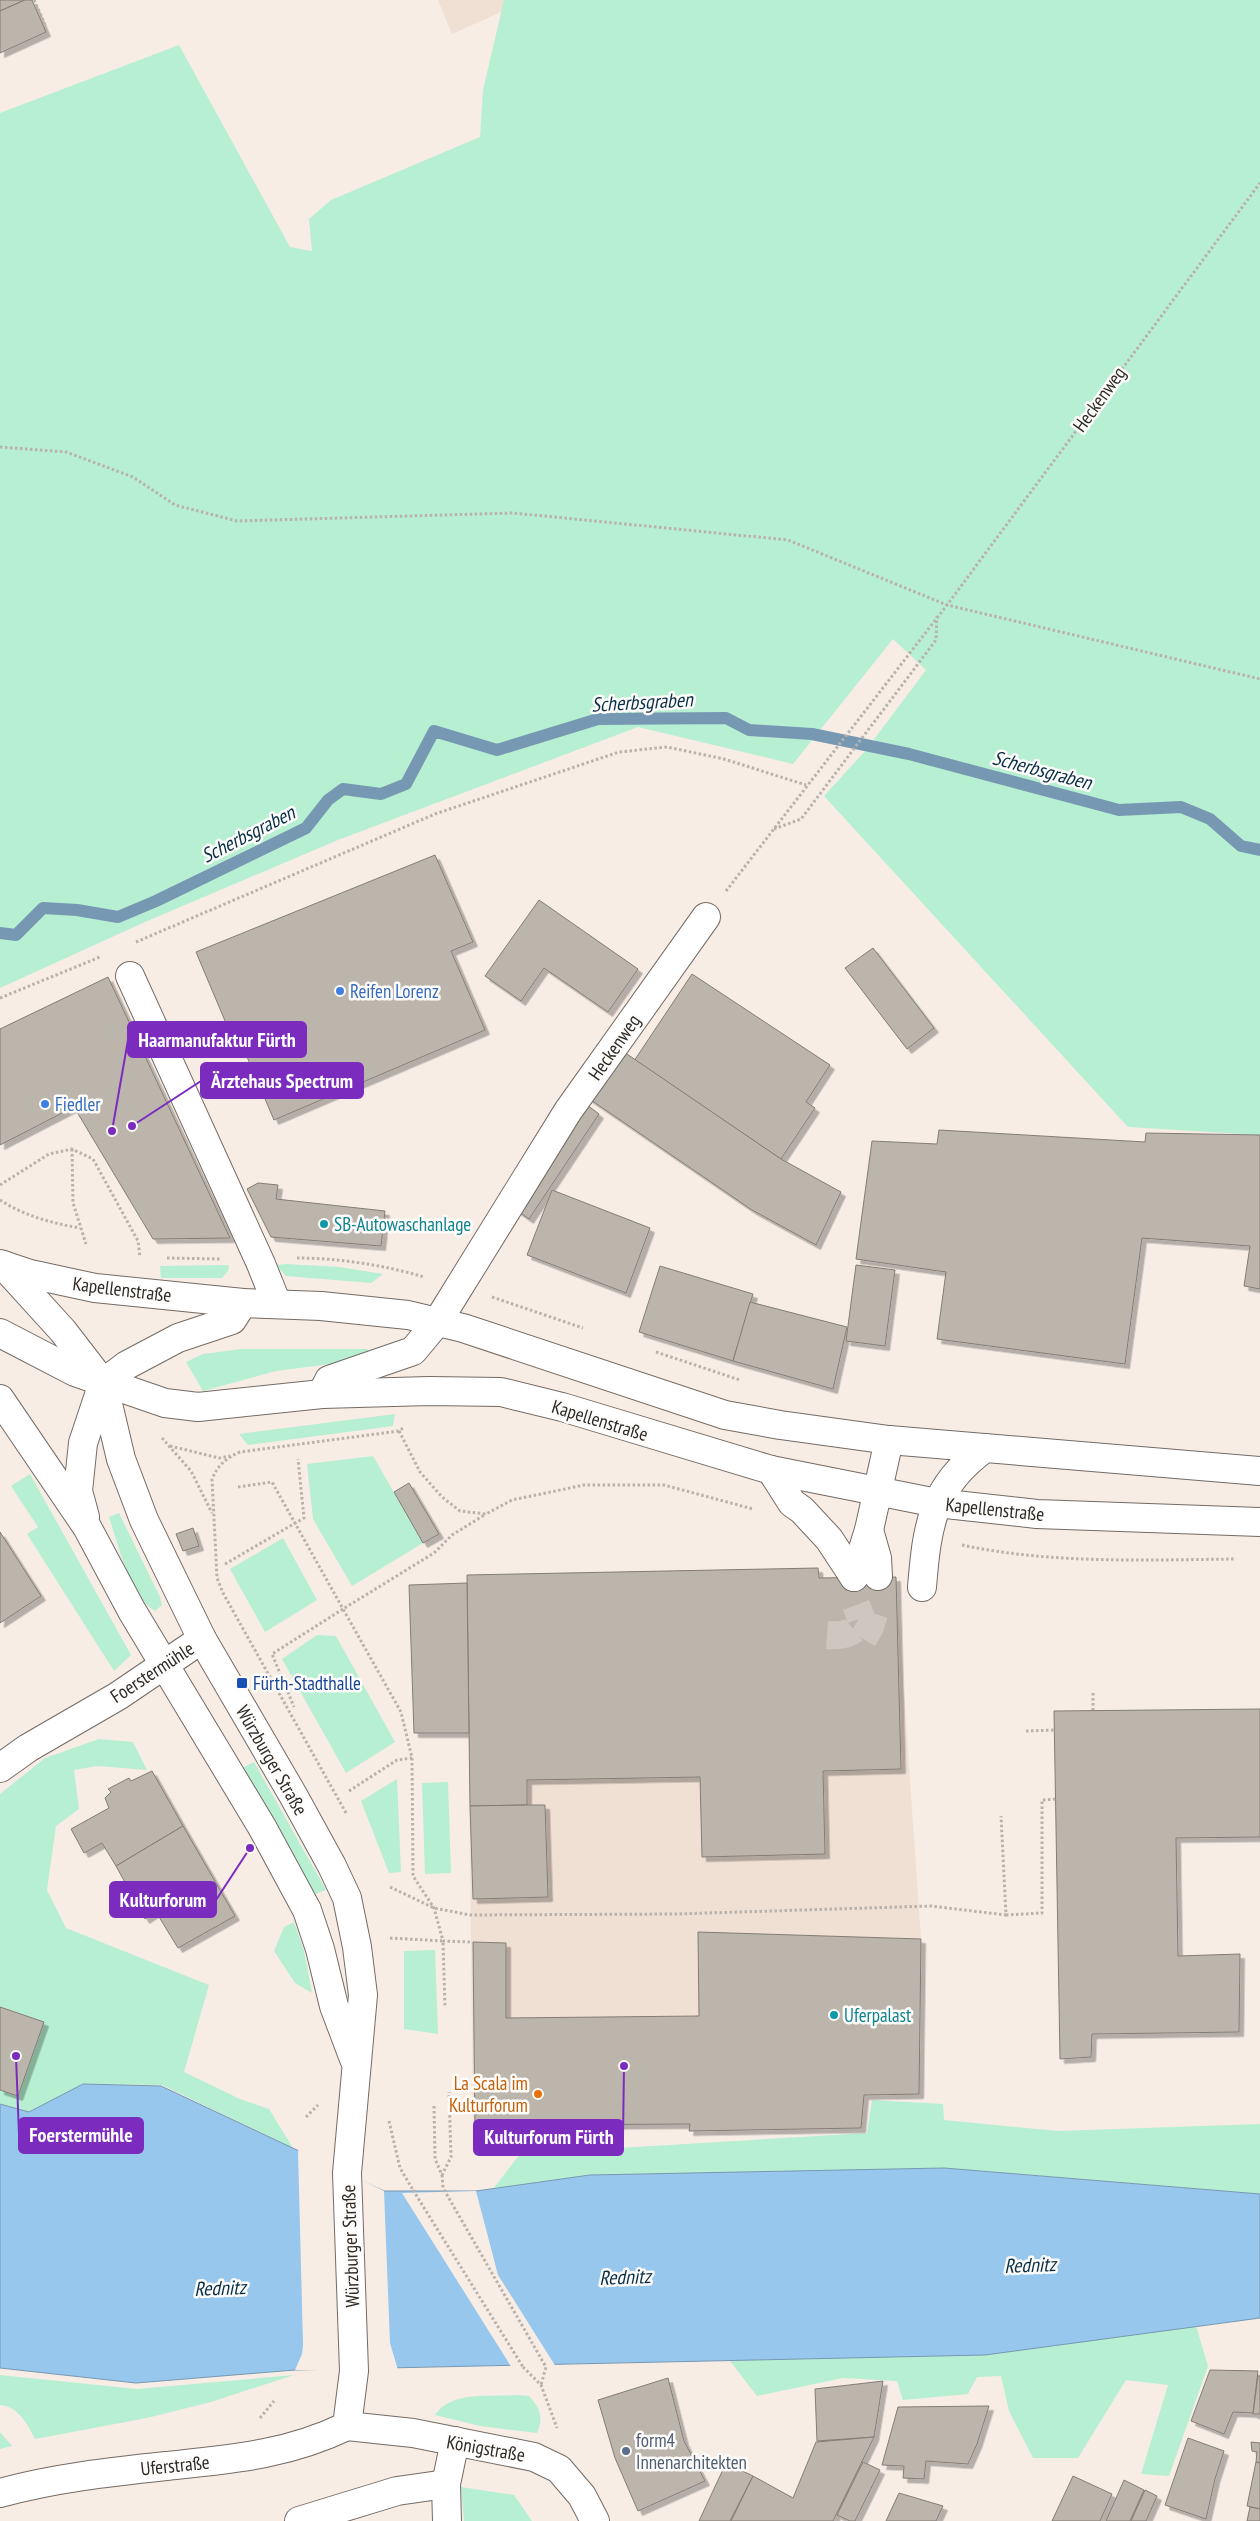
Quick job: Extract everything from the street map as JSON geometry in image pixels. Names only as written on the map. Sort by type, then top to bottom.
[{"type":"street","name":"Heckenweg","points":[[322,1394],[329,1380],[413,1351],[438,1321],[568,1111],[706,917]]},
{"type":"street","points":[[130,976],[277,1304]]},
{"type":"street","name":"Kapellenstraße","points":[[2,1265],[30,1274],[95,1288],[243,1303],[321,1306],[408,1315],[438,1321],[726,1415],[780,1426],[889,1440],[1260,1471]]},
{"type":"street","name":"Würzburger Straße","points":[[2,1265],[63,1331],[103,1383],[122,1460],[144,1520],[202,1639],[293,1794],[332,1866],[346,1898],[357,1947],[363,1995],[347,2173],[354,2370],[347,2426]]},
{"type":"street","points":[[0,1333],[75,1372],[103,1383],[127,1366],[178,1338],[232,1320],[243,1303]]},
{"type":"street","name":"Kapellenstraße","points":[[103,1383],[165,1403],[198,1408],[322,1394],[429,1391],[501,1392],[562,1407],[771,1470],[937,1503],[1037,1514],[1260,1522]]},
{"type":"street","name":"Würzburger Straße","points":[[87,1527],[78,1491],[82,1443],[103,1383]]},
{"type":"street","name":"Würzburger Straße","points":[[0,1399],[87,1527],[164,1664],[262,1827],[307,1910],[320,1949],[334,2006],[356,2065]]},
{"type":"street","points":[[771,1470],[792,1503],[802,1510],[866,1576],[869,1530],[889,1440]]},
{"type":"street","points":[[922,1587],[926,1538],[937,1503],[950,1478],[966,1462],[985,1448]]},
{"type":"street","name":"Foerstermühle","points":[[0,1768],[28,1748],[118,1696],[202,1639]]},
{"type":"street","name":"Königstraße","points":[[347,2426],[413,2433],[534,2457],[559,2469],[582,2496],[595,2521]]},
{"type":"street","name":"Uferstraße","points":[[0,2493],[76,2476],[248,2457],[317,2441],[347,2426]]},
{"type":"street","points":[[447,2521],[446,2484],[454,2442]]},
{"type":"street","points":[[299,2521],[397,2491],[446,2484]]},
{"type":"path","points":[[34,0],[46,27]]},
{"type":"path","name":"Heckenweg","points":[[806,785],[947,605],[1260,183]]},
{"type":"path","points":[[0,447],[66,452],[133,478],[175,505],[237,521],[513,512],[788,540],[947,605],[1260,679]]},
{"type":"path","points":[[772,830],[801,819],[832,781],[936,640],[938,616]]},
{"type":"path","points":[[128,945],[435,814],[619,752],[667,747],[724,759],[806,785],[706,917]]},
{"type":"path","points":[[0,998],[109,953]]},
{"type":"path","points":[[72,1150],[73,1203],[86,1244]]},
{"type":"path","points":[[0,1185],[49,1154],[72,1150],[93,1159],[138,1241],[140,1257]]},
{"type":"path","points":[[0,1200],[18,1211],[40,1219],[80,1228]]},
{"type":"path","points":[[131,1257],[150,1258]]},
{"type":"path","points":[[160,1258],[317,1258],[379,1267],[416,1274],[502,1300],[586,1329]]},
{"type":"path","points":[[650,1350],[734,1378]]},
{"type":"path","points":[[170,1446],[219,1458],[240,1452],[399,1431],[420,1472],[442,1497],[460,1511],[486,1514]]},
{"type":"path","points":[[230,1456],[218,1466],[212,1479],[217,1578],[223,1593],[349,1820]]},
{"type":"path","points":[[181,1459],[191,1471],[213,1514]]},
{"type":"path","points":[[225,1564],[304,1518],[298,1459]]},
{"type":"path","points":[[238,1487],[272,1482],[401,1712],[412,1758],[413,1876],[434,1908],[443,1941],[445,2008]]},
{"type":"path","points":[[294,1707],[272,1654],[434,1553],[452,1535],[512,1500],[584,1485],[664,1485],[760,1511]]},
{"type":"path","points":[[926,1538],[994,1551],[1113,1560],[1238,1559]]},
{"type":"path","points":[[1093,1693],[1093,1710]]},
{"type":"path","points":[[1026,1731],[1055,1730]]},
{"type":"path","points":[[349,1791],[397,1760],[412,1758]]},
{"type":"path","points":[[390,1887],[434,1908],[470,1915],[676,1914],[931,1906],[1006,1915],[1042,1914],[1042,1800],[1056,1799]]},
{"type":"path","points":[[1000,1816],[1006,1915]]},
{"type":"path","points":[[389,1938],[470,1942]]},
{"type":"path","points":[[442,2175],[451,2157],[449,2092]]},
{"type":"path","points":[[388,2115],[400,2168],[523,2367],[541,2385],[546,2367],[443,2188],[442,2175],[435,2159],[434,2106]]},
{"type":"shaded area","points":[[438,0],[528,0],[452,34]]},
{"type":"shaded area","points":[[818,1568],[819,1578],[896,1577],[921,1939],[919,2094],[865,2095],[861,2128],[689,2131],[690,2124],[521,2125],[521,2134],[473,2134],[467,1575]]},
{"type":"green space","points":[[504,0],[1260,0],[1260,1135],[1128,1127],[824,796],[866,750],[926,670],[893,639],[793,764],[638,727],[338,840],[145,922],[0,988],[0,113],[179,45],[290,247],[312,251],[309,219],[331,200],[480,137],[483,90]]},
{"type":"green space","points":[[229,1265],[228,1271],[222,1278],[161,1278],[160,1266]]},
{"type":"green space","points":[[276,1265],[339,1267],[383,1274],[371,1283],[286,1276]]},
{"type":"green space","points":[[241,1349],[367,1349],[373,1353],[369,1359],[276,1371],[203,1391],[186,1362],[203,1354]]},
{"type":"green space","points":[[395,1414],[393,1426],[248,1445],[239,1434]]},
{"type":"green space","points":[[373,1456],[423,1543],[352,1586],[313,1519],[307,1464]]},
{"type":"green space","points":[[30,1474],[131,1655],[114,1671],[27,1534],[38,1527],[11,1486]]},
{"type":"green space","points":[[119,1513],[160,1597],[162,1605],[155,1611],[146,1604],[139,1594],[121,1555],[109,1517]]},
{"type":"green space","points":[[283,1538],[317,1600],[265,1632],[230,1569]]},
{"type":"green space","points":[[317,1635],[336,1636],[395,1742],[346,1773],[282,1659]]},
{"type":"green space","points":[[99,1739],[133,1742],[147,1770],[98,1766],[74,1770],[79,1809],[56,1826],[47,1890],[66,1928],[209,1985],[184,2072],[240,2099],[269,2109],[293,2148],[162,2085],[83,2084],[29,2112],[0,2104],[0,1794],[45,1758]]},
{"type":"green space","points":[[254,1762],[326,1890],[312,1895],[240,1769]]},
{"type":"green space","points":[[397,1779],[401,1872],[389,1873],[361,1801]]},
{"type":"green space","points":[[448,1782],[451,1873],[425,1874],[422,1783]]},
{"type":"green space","points":[[294,1922],[304,1951],[312,1993],[295,1983],[274,1951],[284,1927]]},
{"type":"green space","points":[[435,1950],[438,2034],[404,2029],[404,1951]]},
{"type":"green space","points":[[872,2100],[943,2104],[944,2120],[1058,2131],[1260,2124],[1260,2194],[945,2168],[590,2175],[493,2189],[520,2154],[867,2133]]},
{"type":"green space","points":[[1196,2326],[1208,2366],[1169,2476],[1141,2474],[1168,2385],[1126,2380],[1078,2458],[1033,2458],[1009,2411],[1001,2376],[977,2377],[968,2394],[903,2400],[897,2381],[843,2378],[757,2396],[730,2361]]},
{"type":"green space","points":[[0,2375],[137,2389],[294,2375],[211,2402],[147,2418],[35,2439],[22,2417],[12,2409],[0,2405]]},
{"type":"green space","points":[[529,2396],[540,2413],[537,2433],[480,2426],[435,2415],[442,2407],[461,2398]]},
{"type":"green space","points":[[0,2432],[12,2446],[0,2449]]},
{"type":"green space","points":[[461,2487],[514,2495],[532,2521],[464,2521]]},
{"type":"water","name":"Rednitz","points":[[83,2084],[161,2086],[384,2191],[476,2191],[590,2175],[944,2168],[1260,2194],[1260,2318],[985,2355],[295,2370],[136,2383],[0,2368],[0,2104],[29,2112]]},
{"type":"pier","points":[[298,2150],[312,2154],[384,2191],[390,2343],[398,2370],[295,2370],[302,2354],[303,2345]]},
{"type":"pier","points":[[476,2191],[498,2275],[556,2367],[512,2368],[402,2193]]},
{"type":"building","points":[[0,0],[25,0],[0,11]]},
{"type":"building","points":[[25,0],[32,0],[46,32],[0,53],[0,11]]},
{"type":"building","name":"Reifen Lorenz","points":[[435,855],[473,942],[451,951],[485,1030],[274,1120],[242,1045],[236,1047],[196,952]]},
{"type":"building","points":[[539,900],[638,969],[608,1012],[544,968],[521,1001],[485,976]]},
{"type":"building","points":[[873,948],[934,1028],[907,1049],[845,968]]},
{"type":"building","points":[[692,974],[830,1065],[806,1102],[815,1108],[781,1159],[634,1061]]},
{"type":"building","points":[[108,977],[230,1238],[153,1239],[74,1107],[0,1145],[0,1029]]},
{"type":"building","points":[[621,1050],[781,1159],[841,1192],[816,1245],[752,1210],[588,1098]]},
{"type":"building","points":[[583,1102],[599,1114],[529,1219],[512,1207]]},
{"type":"building","points":[[939,1130],[1145,1142],[1146,1133],[1260,1135],[1260,1289],[1244,1286],[1250,1246],[1142,1238],[1125,1364],[937,1339],[946,1272],[856,1259],[872,1141],[937,1144]]},
{"type":"building","name":"SB-Autowaschanlage","points":[[258,1183],[278,1185],[276,1199],[385,1211],[381,1246],[271,1237],[247,1189]]},
{"type":"building","points":[[552,1190],[650,1228],[626,1293],[527,1255]]},
{"type":"building","points":[[856,1265],[895,1270],[885,1346],[846,1341]]},
{"type":"building","points":[[660,1266],[753,1294],[733,1361],[639,1332]]},
{"type":"building","points":[[750,1302],[847,1327],[833,1389],[733,1361]]},
{"type":"building","points":[[409,1483],[439,1534],[423,1543],[394,1492]]},
{"type":"building","points":[[193,1528],[199,1546],[183,1551],[176,1534]]},
{"type":"building","points":[[0,1532],[41,1596],[0,1623]]},
{"type":"building","points":[[818,1568],[819,1578],[896,1577],[901,1769],[823,1771],[825,1854],[702,1857],[700,1777],[527,1780],[527,1805],[470,1806],[467,1575]]},
{"type":"building","points":[[467,1583],[469,1733],[414,1733],[409,1585]]},
{"type":"building","points":[[1260,1709],[1260,1837],[1176,1838],[1178,1956],[1240,1954],[1239,2032],[1092,2034],[1091,2057],[1060,2059],[1054,1711]]},
{"type":"building","points":[[152,1771],[183,1826],[116,1866],[102,1843],[84,1853],[71,1829],[109,1808],[105,1798],[111,1792],[108,1789],[129,1778],[131,1781]]},
{"type":"building","points":[[545,1805],[548,1897],[473,1899],[470,1806]]},
{"type":"building","points":[[183,1826],[235,1916],[178,1948],[156,1912],[145,1919],[116,1866]]},
{"type":"building","points":[[698,1932],[921,1939],[919,2094],[864,2095],[861,2128],[689,2131],[690,2124],[521,2125],[521,2134],[475,2132],[473,1942],[506,1943],[506,2018],[699,2016]]},
{"type":"building","points":[[0,2007],[44,2022],[18,2096],[0,2090]]},
{"type":"building","points":[[1210,2370],[1258,2371],[1253,2413],[1233,2412],[1224,2434],[1191,2421]]},
{"type":"building","points":[[1258,2376],[1260,2376],[1260,2414],[1253,2414]]},
{"type":"building","points":[[668,2378],[684,2441],[705,2481],[638,2511],[615,2458],[598,2400]]},
{"type":"building","points":[[883,2381],[874,2437],[817,2441],[815,2389]]},
{"type":"building","points":[[989,2406],[977,2444],[968,2464],[926,2461],[924,2479],[903,2478],[904,2466],[882,2465],[898,2407]]},
{"type":"building","points":[[874,2437],[833,2521],[731,2521],[753,2476],[793,2498],[816,2442]]},
{"type":"building","points":[[1188,2438],[1224,2451],[1215,2479],[1206,2519],[1165,2505]]},
{"type":"building","points":[[1251,2442],[1260,2443],[1260,2463],[1256,2462],[1257,2452],[1252,2451]]},
{"type":"building","points":[[863,2462],[880,2470],[855,2521],[850,2521],[837,2515]]},
{"type":"building","points":[[1256,2462],[1260,2463],[1260,2509],[1247,2506]]},
{"type":"building","points":[[726,2463],[753,2476],[730,2521],[699,2521]]},
{"type":"building","points":[[1073,2476],[1112,2494],[1100,2521],[1052,2521]]},
{"type":"building","points":[[1124,2480],[1144,2490],[1130,2521],[1106,2521]]},
{"type":"building","points":[[1145,2490],[1157,2496],[1146,2521],[1131,2521]]},
{"type":"building","points":[[899,2493],[943,2506],[936,2521],[886,2521]]},
{"type":"building","points":[[1250,2507],[1260,2509],[1260,2521],[1247,2521]]},
{"type":"waterway","name":"Scherbsgraben","points":[[0,933],[16,935],[43,908],[77,910],[118,917],[156,901],[306,828],[328,800],[343,789],[381,794],[406,784],[434,731],[497,750],[598,719],[726,718],[749,730],[812,734],[909,754],[1119,810],[1181,807],[1210,819],[1241,846],[1260,850]]},
{"type":"tunnel","points":[[863,1639],[870,1627],[878,1601]]},
{"type":"tunnel","points":[[827,1635],[843,1635],[856,1628],[861,1618],[856,1605]]},
{"type":"place","name":"Reifen Lorenz","points":[[340,991]]},
{"type":"place","name":"Fiedler","points":[[45,1104]]},
{"type":"place","name":"Ärztehaus Spectrum","points":[[132,1126]]},
{"type":"place","name":"Haarmanufaktur Fürth","points":[[112,1131]]},
{"type":"place","name":"SB-Autowaschanlage","points":[[324,1224]]},
{"type":"place","name":"Fürth-Stadthalle","points":[[242,1683]]},
{"type":"place","name":"Kulturforum","points":[[250,1848]]},
{"type":"place","name":"Uferpalast","points":[[834,2015]]},
{"type":"place","name":"Foerstermühle","points":[[16,2056]]},
{"type":"place","name":"Kulturforum Fürth","points":[[624,2066]]},
{"type":"place","name":"La Scala im Kulturforum","points":[[538,2094]]},
{"type":"place","name":"form4 Innenarchitekten","points":[[626,2451]]}]
